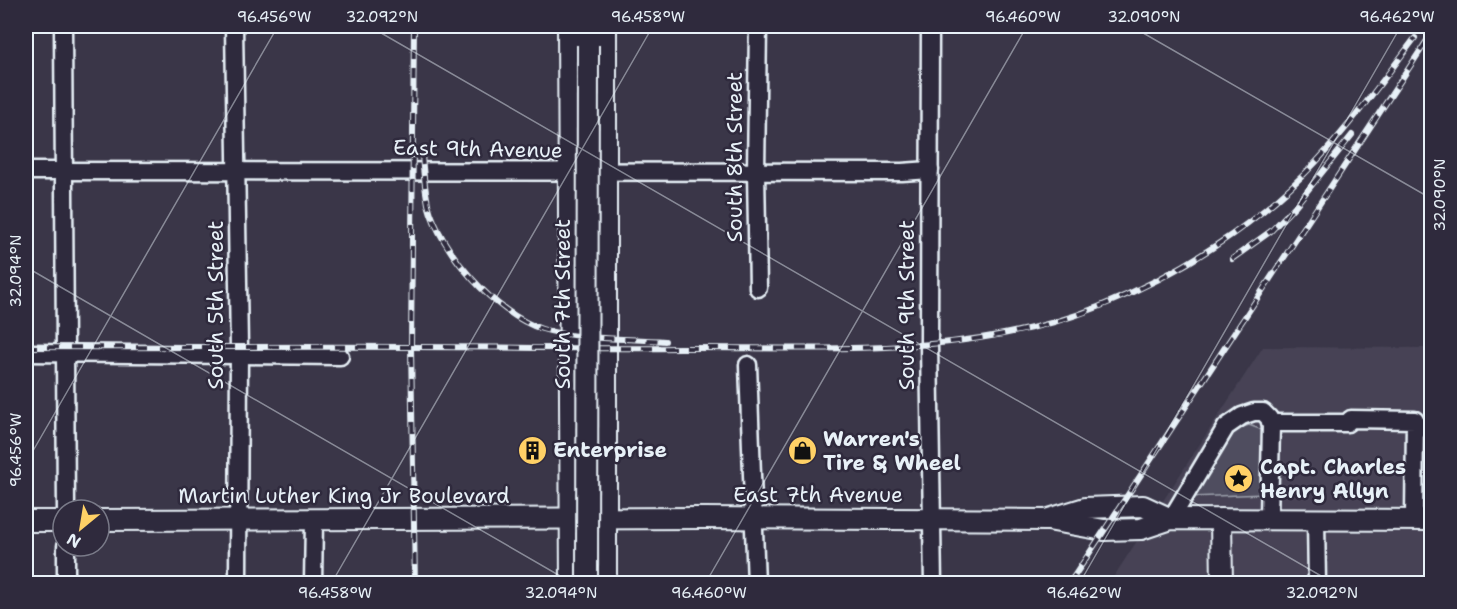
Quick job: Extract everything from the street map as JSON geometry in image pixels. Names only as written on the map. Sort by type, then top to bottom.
[{"type":"main road","points":[[568,26],[569,172],[589,519],[606,584]]},
{"type":"main road","points":[[571,584],[589,519],[606,172],[606,26]]},
{"type":"main road","name":"South 7th Street","points":[[587,584],[588,35]]},
{"type":"main road","name":"East 7th Avenue","points":[[589,519],[1048,520],[1080,527],[1113,530],[1141,529],[1171,519],[1423,520]]},
{"type":"main road","name":"Martin Luther King Jr Boulevard","points":[[111,520],[589,519]]},
{"type":"main road","points":[[1221,519],[1222,584]]},
{"type":"main road","points":[[26,520],[51,520]]},
{"type":"street","points":[[63,26],[66,498]]},
{"type":"street","name":"South 5th Street","points":[[234,26],[239,355],[238,584]]},
{"type":"street","name":"South 8th Street","points":[[758,26],[756,171],[758,288]]},
{"type":"street","name":"South 9th Street","points":[[930,26],[929,345],[933,584]]},
{"type":"street","name":"East 9th Avenue","points":[[26,171],[902,172],[930,170]]},
{"type":"street","points":[[26,353],[340,356]]},
{"type":"street","points":[[748,365],[756,584]]},
{"type":"street","points":[[1171,519],[1226,427],[1242,416],[1263,412],[1271,423],[1269,519]]},
{"type":"street","points":[[1271,423],[1347,423],[1351,419],[1415,420],[1423,520]]},
{"type":"street","points":[[313,584],[314,519]]},
{"type":"street","points":[[1316,519],[1317,584]]},
{"type":"street","points":[[66,558],[66,584]]},
{"type":"shaded area","points":[[1263,347],[1431,348],[1431,583],[1109,584]]},
{"type":"shaded area","points":[[1249,425],[1265,431],[1264,494],[1191,497],[1234,430]]},
{"type":"railway","points":[[414,26],[411,347],[415,584]]},
{"type":"railway","points":[[1069,584],[1432,33]]},
{"type":"railway","points":[[26,347],[892,347],[945,343],[1049,324],[1098,307],[1158,280],[1215,246],[1268,207],[1316,162],[1355,117],[1415,38]]},
{"type":"railway","points":[[1232,259],[1271,231],[1296,205],[1352,135]]},
{"type":"railway","points":[[422,154],[428,204],[444,241],[472,278],[506,310],[524,321],[556,333],[665,341]]},
{"type":"place","name":"Enterprise","points":[[532,450]]},
{"type":"place","name":"Warren's Tire & Wheel","points":[[802,451]]},
{"type":"place","name":"Capt. Charles Henry Allyn","points":[[1239,479]]}]
